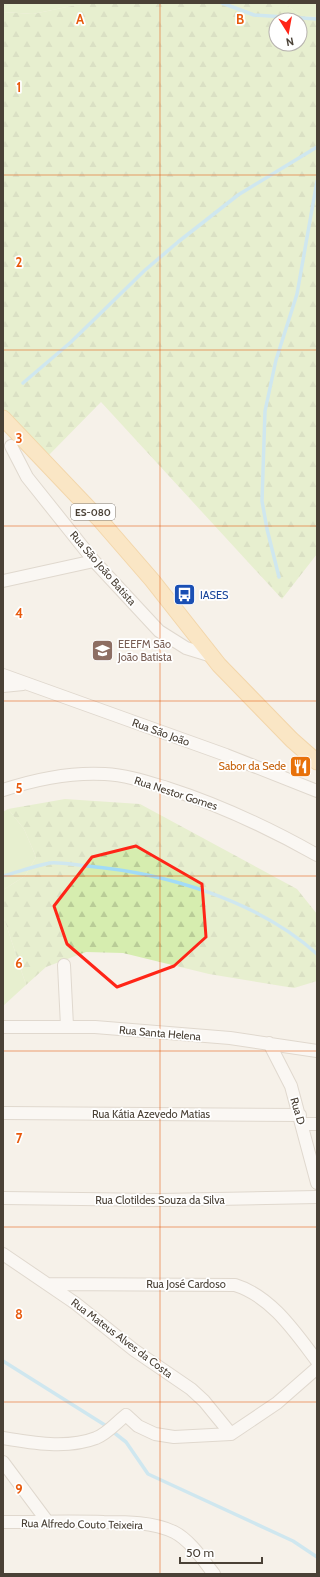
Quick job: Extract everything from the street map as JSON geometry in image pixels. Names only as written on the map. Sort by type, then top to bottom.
[{"type":"main road","name":"ES-080","points":[[3,418],[12,443],[100,520],[152,580],[212,656],[292,740],[317,762]]},
{"type":"street","name":"Rua São João Batista","points":[[12,443],[27,478],[94,561],[159,631],[186,648],[212,656]]},
{"type":"street","points":[[3,581],[94,561]]},
{"type":"street","name":"Rua São João","points":[[3,675],[226,755],[317,791]]},
{"type":"street","points":[[3,686],[26,684]]},
{"type":"street","name":"Rua Nestor Gomes","points":[[3,790],[36,780],[57,776],[85,774],[129,777],[181,792],[246,817],[317,855]]},
{"type":"street","points":[[64,965],[67,1026]]},
{"type":"street","name":"Rua Santa Helena","points":[[3,1027],[67,1026],[230,1038],[317,1051]]},
{"type":"street","name":"Rua D","points":[[269,1043],[286,1075],[301,1120],[317,1183]]},
{"type":"street","name":"Rua Kátia Azevedo Matias","points":[[3,1113],[301,1120],[317,1124]]},
{"type":"street","name":"Rua Clotildes Souza da Silva","points":[[3,1198],[160,1200],[317,1196]]},
{"type":"street","name":"Rua Mateus Alves da Costa","points":[[3,1254],[75,1302],[134,1350],[191,1389],[204,1401],[230,1434]]},
{"type":"street","name":"Rua José Cardoso","points":[[47,1284],[235,1285],[246,1288],[274,1309],[289,1325],[317,1361]]},
{"type":"street","points":[[3,1438],[38,1443],[76,1443],[97,1438],[126,1415],[138,1426],[155,1434],[174,1437],[230,1434],[277,1403],[317,1368]]},
{"type":"street","points":[[3,1462],[47,1520]]},
{"type":"street","name":"Rua Alfredo Couto Teixeira","points":[[3,1522],[47,1520],[136,1523],[161,1528],[174,1532],[184,1539],[214,1574]]},
{"type":"highlighted area","points":[[136,846],[202,884],[206,937],[174,966],[117,987],[67,944],[54,906],[92,857]]},
{"type":"green space","points":[[3,3],[86,3],[33,14],[3,12]]},
{"type":"green space","points":[[86,3],[284,3],[296,12],[268,12],[268,52],[308,52],[308,16],[317,17],[317,554],[282,599],[101,402],[46,458],[3,410],[3,12],[33,14]]},
{"type":"green space","points":[[284,3],[317,3],[317,17],[308,16],[308,12],[296,12]]},
{"type":"green space","points":[[65,799],[140,804],[297,889],[317,914],[317,981],[294,988],[209,974],[123,953],[86,952],[46,967],[26,985],[3,915],[3,890],[25,876],[36,857],[24,829],[8,809]]},
{"type":"green space","points":[[8,809],[24,829],[36,857],[25,876],[3,890],[3,812]]},
{"type":"green space","points":[[3,915],[26,985],[3,1006]]},
{"type":"waterway","points":[[222,3],[254,15],[317,19]]},
{"type":"waterway","points":[[23,383],[71,342],[144,271],[178,242],[238,195],[317,147]]},
{"type":"waterway","points":[[279,577],[267,529],[262,501],[265,411],[276,360],[297,294],[317,181]]},
{"type":"waterway","points":[[3,876],[50,863],[117,870],[147,875],[209,892],[238,904],[267,918],[293,935],[317,954]]},
{"type":"waterway","points":[[3,1361],[108,1427]]},
{"type":"waterway","points":[[112,1431],[126,1442],[148,1474],[293,1541],[317,1557]]},
{"type":"place","name":"IASES","points":[[185,595]]},
{"type":"place","name":"EEEFM São João Batista","points":[[102,650]]},
{"type":"place","name":"Sabor da Sede","points":[[301,766]]}]
